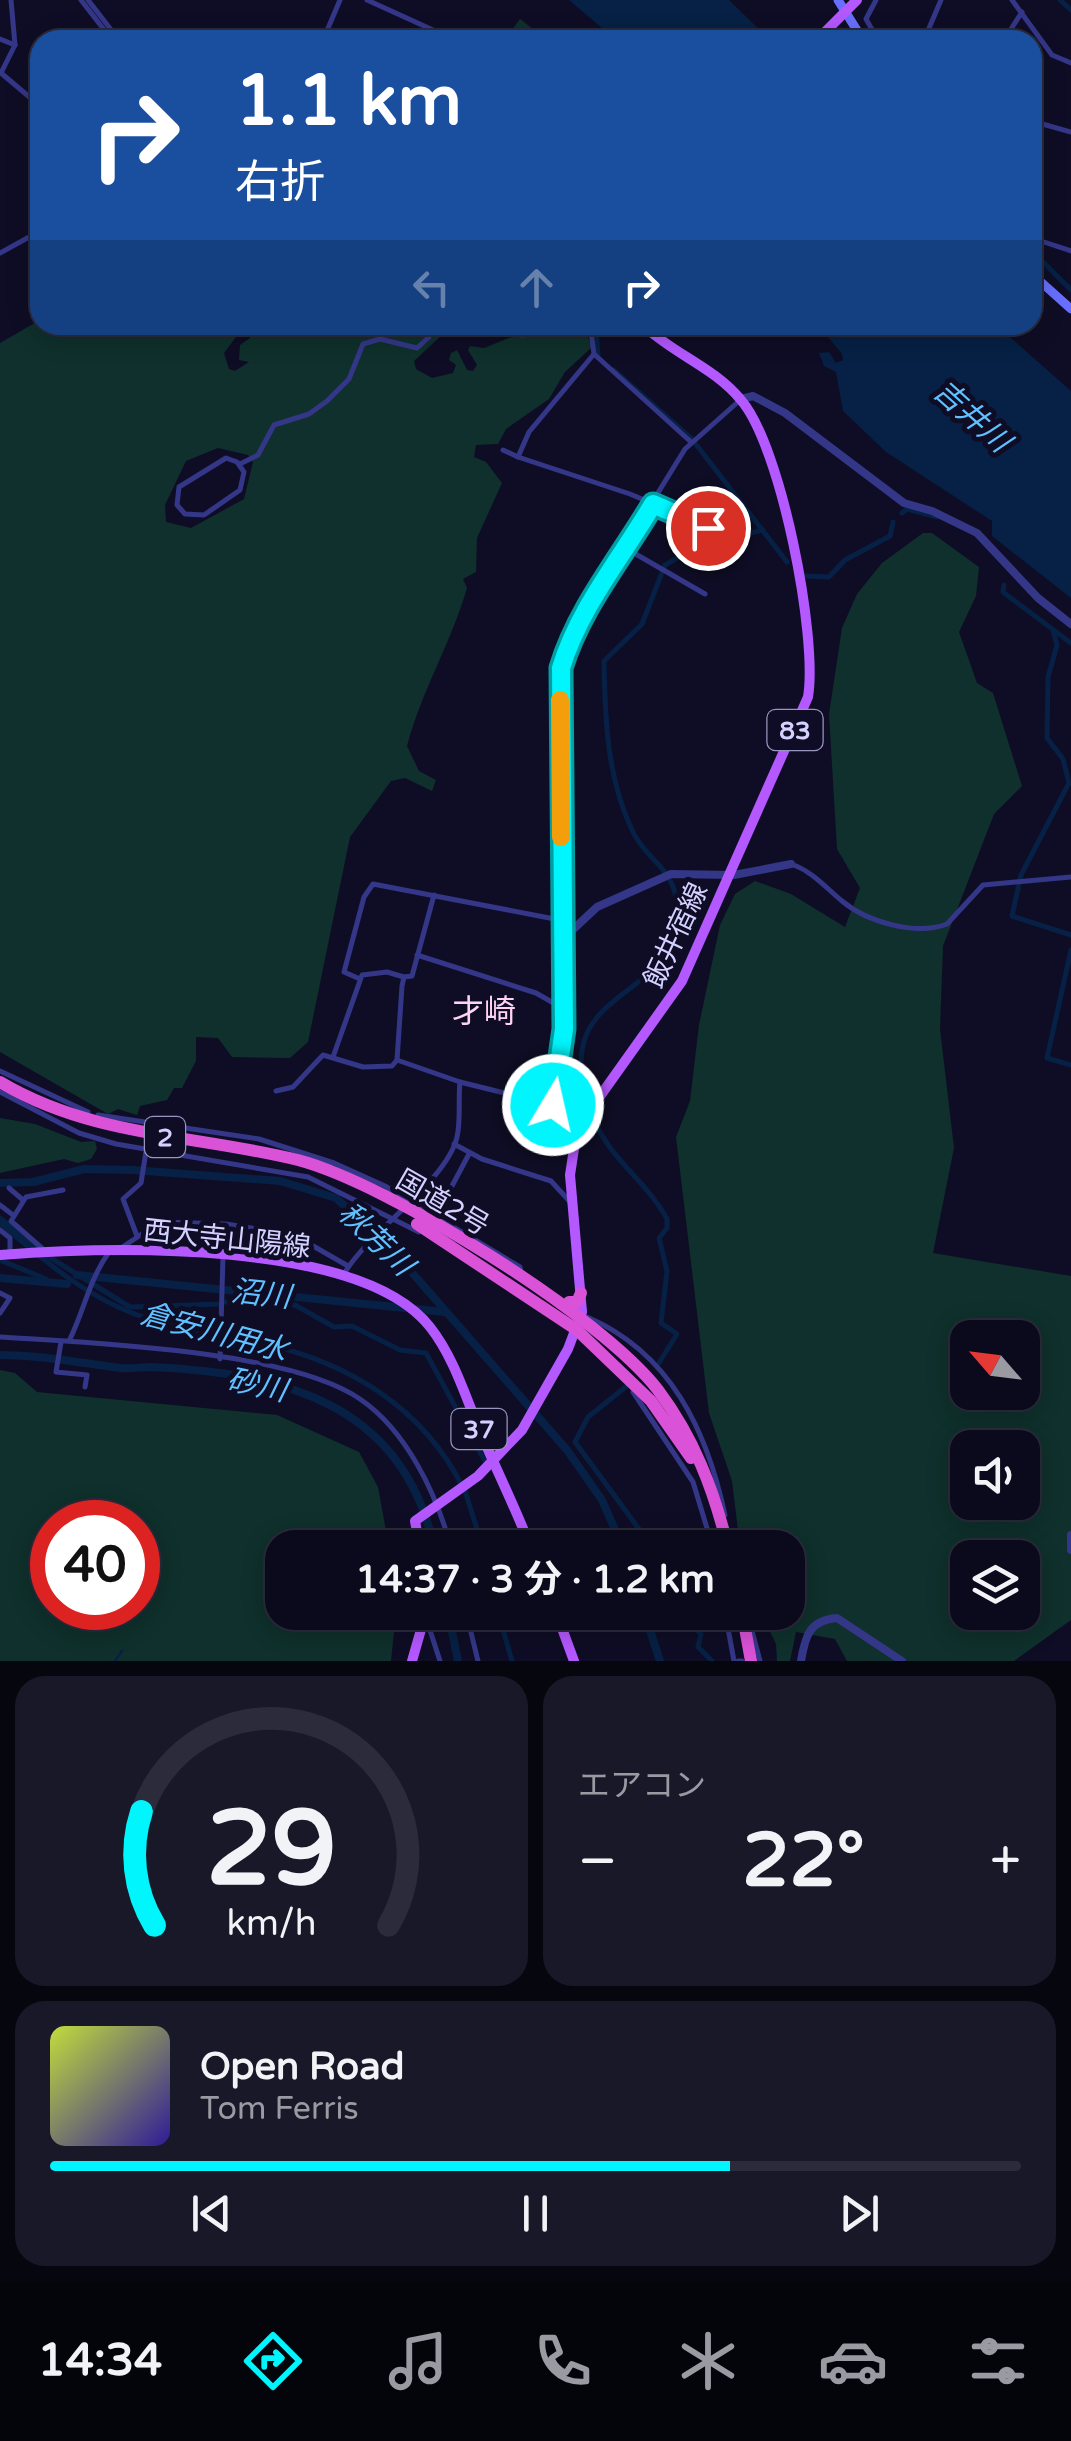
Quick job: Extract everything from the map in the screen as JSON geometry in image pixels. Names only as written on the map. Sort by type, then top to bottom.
[{"type":"highway","name":"国道2号","points":[[0,1082],[50,1107],[111,1127],[272,1154],[336,1173],[383,1195],[484,1254],[584,1321]]},
{"type":"highway","points":[[383,1195],[487,1250],[521,1272],[535,1290],[575,1298],[606,1356],[642,1375],[718,1508]]},
{"type":"highway","points":[[383,1195],[478,1264],[535,1290],[584,1321],[642,1375],[688,1434],[725,1530]]},
{"type":"highway","points":[[748,1630],[756,1660]]},
{"type":"main road","points":[[838,0],[856,30]]},
{"type":"main road","points":[[827,30],[844,13],[863,5]]},
{"type":"main road","points":[[1042,283],[1071,309]]},
{"type":"main road","name":"飯井宿線","points":[[575,1298],[575,1206],[570,1175],[575,1142],[593,1106],[672,1000],[803,712],[811,665],[778,471],[765,436],[741,400],[712,372],[658,335]]},
{"type":"main road","name":"西大寺山陽線","points":[[5,1255],[116,1250],[224,1256],[346,1270],[385,1289],[419,1314],[445,1349],[523,1530]]},
{"type":"main road","points":[[417,1530],[415,1521],[438,1508],[493,1461],[534,1412],[584,1321]]},
{"type":"main road","points":[[412,1661],[421,1630]]},
{"type":"main road","points":[[563,1630],[574,1661]]},
{"type":"street","points":[[11,0],[15,45],[0,75],[30,98]]},
{"type":"street","points":[[84,0],[108,30]]},
{"type":"street","points":[[327,30],[340,0]]},
{"type":"street","points":[[367,0],[433,30]]},
{"type":"street","points":[[873,30],[863,5],[876,0]]},
{"type":"street","points":[[928,30],[941,0]]},
{"type":"street","points":[[1012,0],[1035,30]]},
{"type":"street","points":[[1010,30],[1022,12]]},
{"type":"street","points":[[0,39],[15,45]]},
{"type":"street","points":[[1042,41],[1052,55],[1071,64]]},
{"type":"street","points":[[1042,124],[1071,132]]},
{"type":"street","points":[[0,253],[30,236]]},
{"type":"street","points":[[1042,243],[1071,250]]},
{"type":"street","points":[[240,464],[245,479],[240,490],[204,515],[191,517],[180,510],[177,493],[184,483],[220,459],[240,464],[258,455],[274,425],[309,414],[346,384],[363,344],[380,339],[416,348],[429,335]]},
{"type":"street","points":[[591,335],[594,354],[657,406],[692,442]]},
{"type":"street","points":[[518,457],[530,432],[594,354]]},
{"type":"street","points":[[575,1142],[560,1136],[553,1101],[564,1009],[566,864],[561,840],[560,676],[569,643],[692,442],[741,400],[753,396],[785,413],[904,503],[932,510],[977,533],[1038,598],[1071,624]]},
{"type":"street","points":[[503,450],[708,528],[717,521]]},
{"type":"street","points":[[627,549],[706,594]]},
{"type":"street","points":[[565,937],[597,907],[659,878],[684,872],[728,875],[790,864],[807,871],[855,911],[917,927],[947,924],[982,885],[1071,877]]},
{"type":"street","points":[[360,979],[344,972],[370,885],[565,921]]},
{"type":"street","points":[[333,1057],[360,979],[371,972],[412,976],[434,895]]},
{"type":"street","points":[[417,955],[536,992],[564,1009]]},
{"type":"street","points":[[276,1091],[284,1092],[300,1082],[320,1055],[363,1067],[392,1066],[398,1060],[404,977]]},
{"type":"street","points":[[398,1060],[460,1082],[553,1101]]},
{"type":"street","points":[[0,1071],[90,1114],[151,1128],[243,1136],[346,1167],[383,1195],[410,1200],[474,1237],[520,1267],[521,1272]]},
{"type":"street","points":[[85,1388],[88,1376],[56,1371],[63,1344],[86,1308],[90,1284],[116,1250],[170,1220],[270,1228],[311,1242],[346,1270],[410,1200],[454,1144],[460,1082]]},
{"type":"street","points":[[0,1092],[79,1133],[147,1148],[289,1169],[535,1290]]},
{"type":"street","points":[[454,1144],[469,1154],[551,1181],[575,1206]]},
{"type":"street","points":[[137,1236],[123,1200],[144,1172],[147,1148]]},
{"type":"street","points":[[424,1235],[469,1154]]},
{"type":"street","points":[[9,1188],[23,1200]]},
{"type":"street","points":[[39,1253],[11,1224],[13,1215],[23,1200],[63,1190]]},
{"type":"street","points":[[383,1195],[386,1214]]},
{"type":"street","points":[[0,1205],[13,1215]]},
{"type":"street","points":[[0,1230],[10,1238],[5,1255]]},
{"type":"street","points":[[462,1257],[474,1237]]},
{"type":"street","points":[[220,1359],[224,1256]]},
{"type":"street","points":[[0,1293],[10,1298],[0,1312]]},
{"type":"street","points":[[0,1338],[220,1359],[308,1374],[364,1402],[395,1435],[438,1508],[445,1530]]},
{"type":"street","points":[[642,1375],[685,1410],[706,1444],[726,1530]]},
{"type":"street","points":[[642,1375],[661,1425],[693,1482],[708,1530]]},
{"type":"street","points":[[1071,1534],[1071,1550]]},
{"type":"street","points":[[801,1661],[810,1629],[820,1621],[837,1618],[902,1661]]},
{"type":"street","points":[[433,1630],[440,1661]]},
{"type":"street","points":[[470,1630],[478,1661]]},
{"type":"street","points":[[730,1630],[738,1661]]},
{"type":"green space","points":[[520,19],[534,30],[512,30]]},
{"type":"green space","points":[[30,326],[30,335],[238,335],[224,353],[229,369],[235,371],[249,362],[239,360],[240,345],[249,335],[442,335],[414,361],[416,369],[432,378],[453,373],[456,365],[449,360],[457,350],[467,370],[473,371],[477,365],[468,350],[470,346],[484,348],[514,336],[587,335],[592,347],[565,372],[549,399],[506,429],[498,444],[476,445],[474,457],[486,462],[502,483],[477,538],[476,572],[463,579],[467,588],[407,746],[419,771],[436,780],[432,791],[405,778],[391,781],[350,837],[308,1042],[290,1058],[232,1057],[218,1038],[196,1037],[196,1061],[182,1088],[174,1088],[167,1100],[140,1106],[137,1115],[118,1109],[108,1114],[0,1052],[0,343]],"holes":[[[218,448],[248,455],[253,462],[244,499],[191,528],[166,522],[165,505],[186,461]]]},
{"type":"green space","points":[[923,533],[932,533],[979,567],[976,596],[959,632],[977,683],[993,693],[1022,786],[994,814],[943,946],[940,1029],[954,1148],[933,1253],[1071,1276],[1071,1620],[1014,1661],[847,1661],[835,1639],[796,1632],[790,1661],[777,1661],[776,1644],[769,1630],[805,1630],[805,1530],[738,1530],[732,1481],[709,1413],[676,1137],[690,1101],[699,1025],[720,925],[735,894],[755,881],[791,894],[845,927],[860,888],[837,849],[829,714],[842,628],[857,594],[882,563]]},
{"type":"green space","points":[[0,1118],[35,1124],[81,1142],[95,1141],[97,1149],[91,1159],[78,1163],[64,1159],[0,1173]]},
{"type":"green space","points":[[0,1370],[15,1373],[37,1392],[277,1415],[359,1452],[378,1487],[386,1530],[265,1530],[265,1630],[394,1630],[391,1661],[0,1661]]},
{"type":"water","points":[[569,0],[729,0],[760,30],[604,30]]},
{"type":"water","name":"吉井川","points":[[826,335],[1007,335],[1071,391],[1071,598],[992,536],[992,521],[886,452],[843,411],[836,372],[824,366],[819,353],[829,352],[836,363],[843,360]]},
{"type":"waterway","points":[[1060,0],[1071,10]]},
{"type":"waterway","points":[[1042,261],[1071,290]]},
{"type":"waterway","points":[[597,335],[598,356]]},
{"type":"waterway","points":[[614,370],[692,439]]},
{"type":"waterway","points":[[695,443],[787,562]]},
{"type":"waterway","points":[[902,513],[907,509],[937,517]]},
{"type":"waterway","points":[[804,576],[829,577],[845,560],[890,536],[893,522]]},
{"type":"waterway","points":[[659,1363],[677,1334],[661,1323],[667,1271],[659,1238],[667,1228],[667,1219],[602,1135],[582,1076],[584,1043],[596,1019],[657,965],[672,941],[677,909],[667,874],[639,842],[624,812],[607,727],[604,661],[642,624],[665,565],[714,537],[717,541],[763,530]]},
{"type":"waterway","points":[[1004,585],[1003,592],[1071,643]]},
{"type":"waterway","points":[[1053,630],[1057,645],[1048,677],[1047,738],[1063,759],[1069,783],[1021,875],[1012,916],[1071,935]]},
{"type":"waterway","points":[[1071,950],[1047,1058],[1071,1065]]},
{"type":"waterway","name":"秋芳川","points":[[0,1183],[33,1182],[84,1169],[132,1170],[280,1181],[336,1198],[394,1252],[567,1450],[602,1500],[615,1530]]},
{"type":"waterway","points":[[0,1218],[39,1249]]},
{"type":"waterway","name":"倉安川用水","points":[[0,1223],[68,1278],[125,1310],[175,1326],[296,1352],[354,1377],[405,1412],[427,1434],[462,1486]]},
{"type":"waterway","name":"倉安川用水","points":[[46,1255],[130,1307],[222,1304]]},
{"type":"waterway","points":[[0,1260],[46,1279]]},
{"type":"waterway","name":"沼川","points":[[77,1275],[445,1312]]},
{"type":"waterway","name":"沼川","points":[[0,1278],[67,1284]]},
{"type":"waterway","points":[[226,1302],[295,1305],[334,1327],[352,1326],[400,1350],[426,1353],[486,1463]]},
{"type":"waterway","name":"砂川","points":[[0,1355],[247,1377],[330,1405],[366,1429],[396,1459],[419,1499],[428,1530]]},
{"type":"waterway","points":[[628,1385],[588,1417],[575,1442],[640,1530]]},
{"type":"waterway","name":"倉安川用水","points":[[465,1491],[477,1530]]},
{"type":"waterway","name":"砂川","points":[[452,1630],[458,1661]]},
{"type":"waterway","name":"倉安川用水","points":[[503,1630],[512,1661]]},
{"type":"waterway","name":"秋芳川","points":[[650,1630],[660,1661]]},
{"type":"waterway","points":[[697,1630],[701,1634],[698,1647],[712,1661]]},
{"type":"waterway","points":[[115,1661],[122,1651]]},
{"type":"slow traffic","points":[[560,700],[561,837]]},
{"type":"district","name":"才崎","points":[[484,1011]]},
{"type":"route","points":[[553,1105],[564,1029],[566,864],[561,840],[561,668],[569,643],[598,590],[653,504],[708,528]]}]
